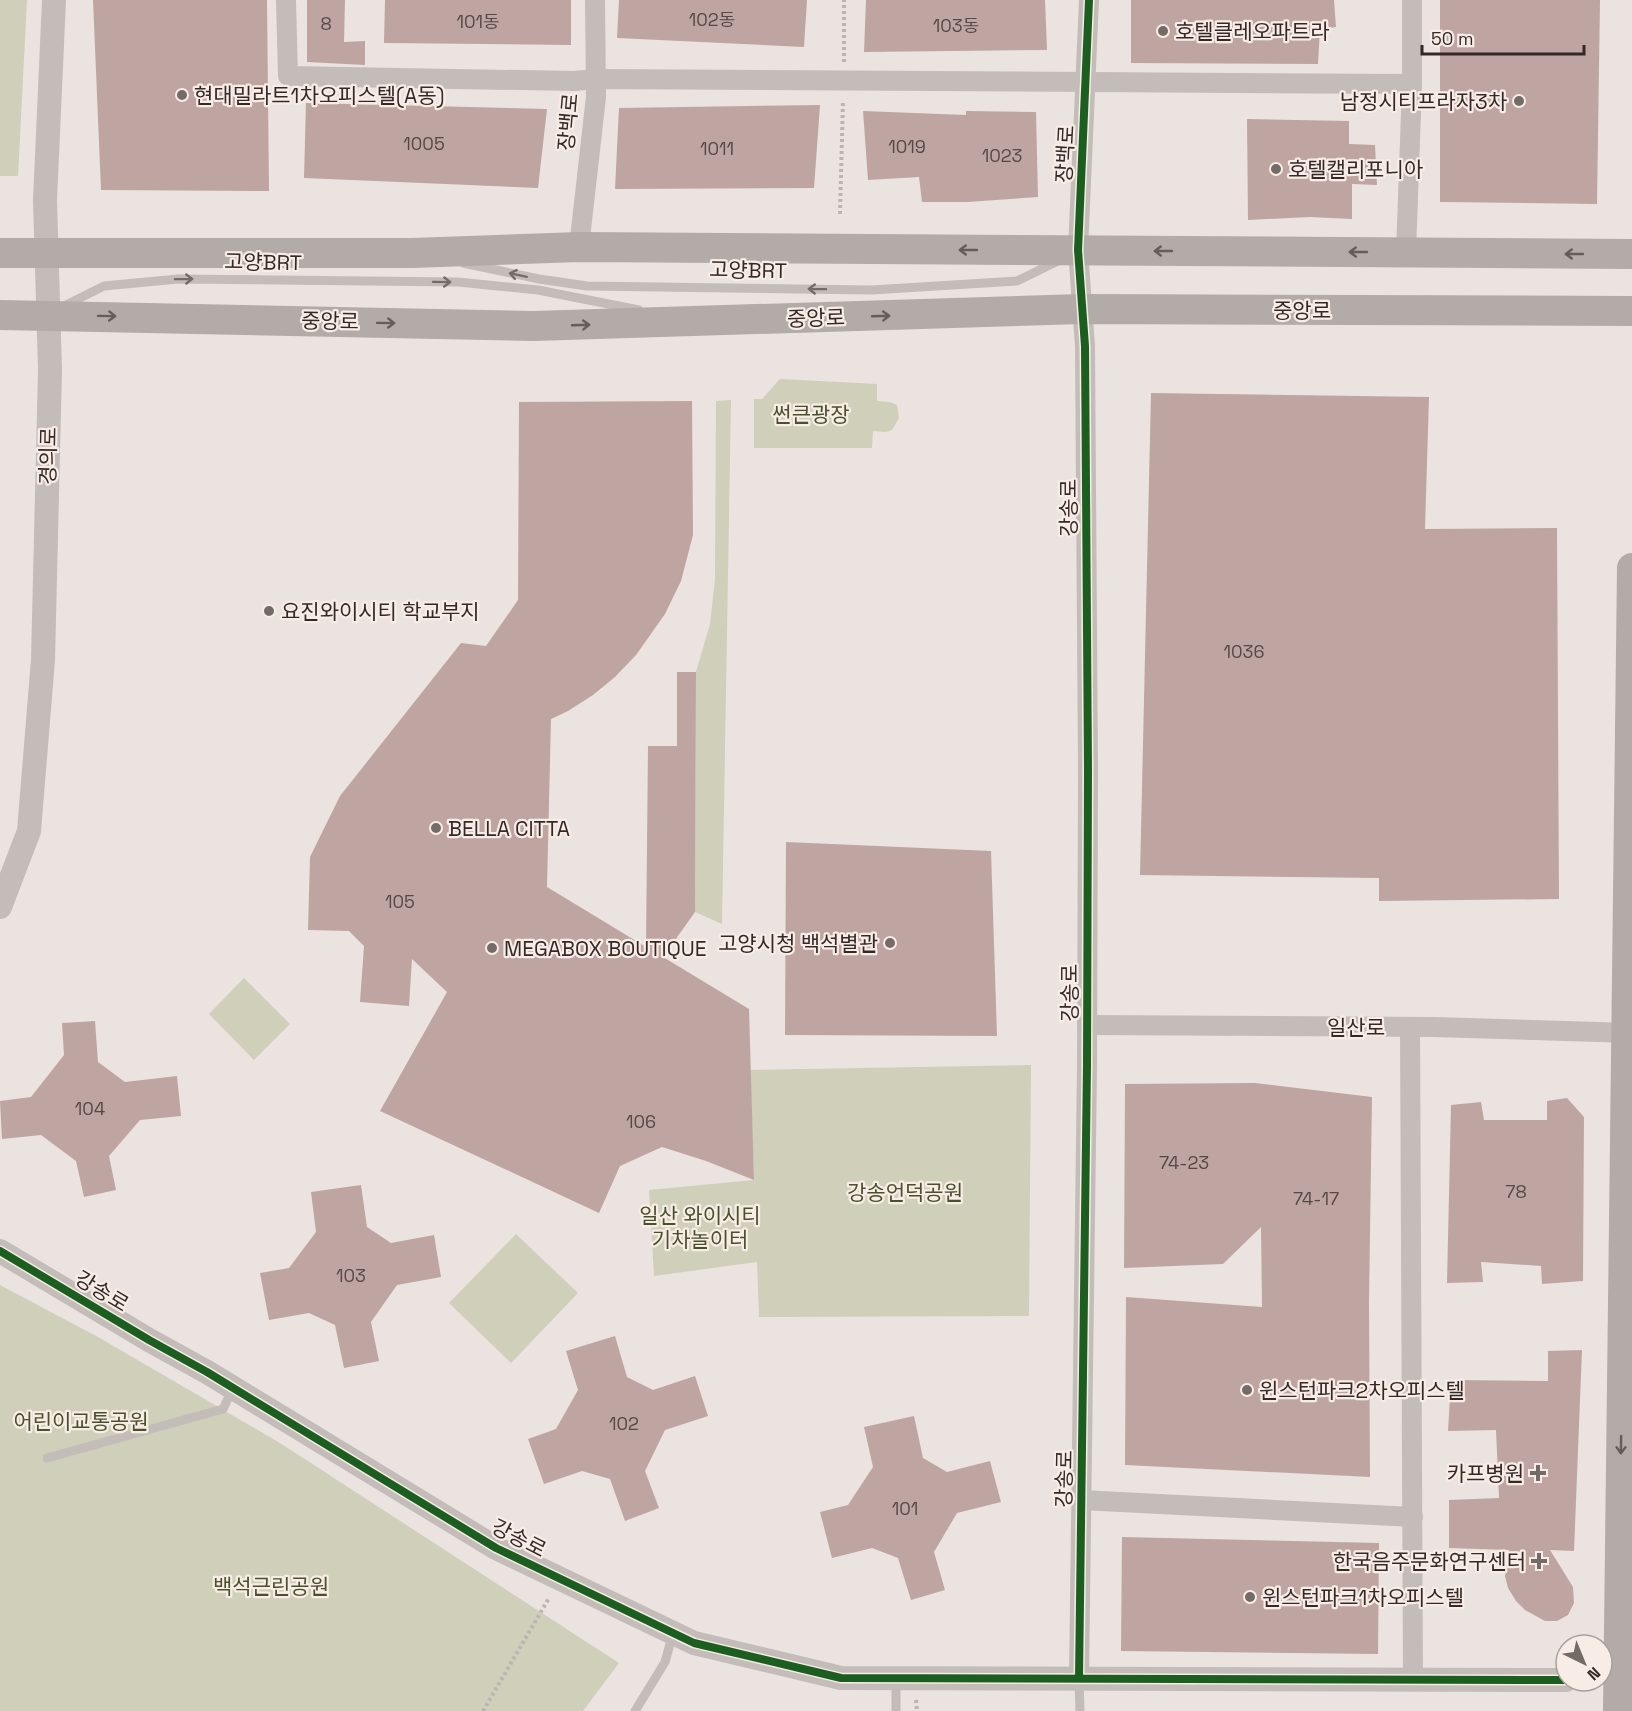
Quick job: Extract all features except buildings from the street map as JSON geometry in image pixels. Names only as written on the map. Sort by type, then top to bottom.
[{"type":"main road","points":[[0,253],[412,253],[579,247],[1632,254]]},
{"type":"main road","name":"중앙로","points":[[0,315],[534,326],[1081,309],[1632,311]]},
{"type":"main road","points":[[1611,1633],[1629,1033],[1632,568]]},
{"type":"main road","points":[[1613,1693],[1618,1711]]},
{"type":"street","name":"경의로","points":[[0,907],[29,831],[43,660],[50,370],[45,200],[54,0]]},
{"type":"street","points":[[286,0],[288,76],[574,81],[596,79],[1412,84]]},
{"type":"street","name":"장백로","points":[[579,247],[596,97],[595,0]]},
{"type":"street","name":"장백로","points":[[1081,309],[1078,250],[1089,0]]},
{"type":"street","points":[[1406,253],[1412,84],[1412,0]]},
{"type":"street","name":"강송로","points":[[1079,1678],[1088,759],[1085,346],[1081,309]]},
{"type":"street","name":"일산로","points":[[1087,1025],[1410,1027],[1629,1033]]},
{"type":"street","points":[[1410,1027],[1413,1680]]},
{"type":"street","name":"강송로","points":[[0,1251],[233,1388],[496,1548],[694,1643],[841,1678],[1554,1680]]},
{"type":"street","points":[[1082,1500],[1413,1517]]},
{"type":"lane","name":"고양BRT","points":[[412,253],[539,279],[587,286],[872,290],[1017,281],[1078,250]]},
{"type":"lane","name":"고양BRT","points":[[49,315],[104,286],[189,279],[458,282],[538,290],[697,321]]},
{"type":"lane","points":[[47,1458],[223,1409],[233,1388]]},
{"type":"lane","points":[[635,1711],[665,1662],[673,1633]]},
{"type":"lane","points":[[1079,1678],[1080,1711]]},
{"type":"lane","points":[[896,1679],[896,1711]]},
{"type":"path","points":[[843,66],[844,0]]},
{"type":"path","points":[[840,214],[843,96]]},
{"type":"path","points":[[483,1711],[550,1596]]},
{"type":"path","points":[[916,1700],[917,1711]]},
{"type":"green space","points":[[0,0],[27,0],[18,176],[0,176]]},
{"type":"green space","name":"썬큰광장","points":[[780,379],[877,384],[877,401],[897,405],[899,418],[892,430],[873,431],[872,448],[754,448],[754,399],[762,399]]},
{"type":"green space","points":[[731,400],[722,924],[695,912],[696,672],[710,624],[715,579],[716,401]]},
{"type":"green space","points":[[244,978],[290,1024],[254,1060],[209,1014]]},
{"type":"green space","name":"강송언덕공원","points":[[1031,1065],[1029,1316],[759,1317],[757,1262],[654,1276],[649,1190],[754,1180],[750,1070]]},
{"type":"green space","points":[[516,1234],[578,1293],[511,1363],[449,1303]]},
{"type":"green space","name":"백석근린공원","points":[[0,1285],[98,1337],[280,1443],[619,1663],[583,1711],[0,1711]]},
{"type":"cycle path","points":[[1079,1678],[1087,1065],[1088,770],[1085,346],[1078,250],[1089,0]]},
{"type":"cycle path","points":[[0,1251],[207,1372],[496,1548],[694,1643],[841,1678],[1554,1680]]},
{"type":"place","name":"호텔클레오파트라","points":[[1163,31]]},
{"type":"place","name":"현대밀라트1차오피스텔(A동)","points":[[182,95]]},
{"type":"place","name":"남정시티프라자3차","points":[[1519,101]]},
{"type":"place","name":"호텔캘리포니아","points":[[1276,169]]},
{"type":"place","name":"요진와이시티 학교부지","points":[[269,611]]},
{"type":"place","name":"BELLA CITTA","points":[[436,828]]},
{"type":"place","name":"고양시청 백석별관","points":[[890,943]]},
{"type":"place","name":"MEGABOX BOUTIQUE","points":[[492,948]]},
{"type":"place","name":"윈스턴파크2차오피스텔","points":[[1247,1390]]},
{"type":"place","name":"카프병원","points":[[1538,1473]]},
{"type":"place","name":"한국음주문화연구센터","points":[[1539,1561]]},
{"type":"place","name":"윈스턴파크1차오피스텔","points":[[1250,1597]]},
{"type":"park label","name":"일산 와이시티 기차놀이터","points":[[700,1227]]},
{"type":"park label","name":"어린이교통공원","points":[[81,1421]]}]
